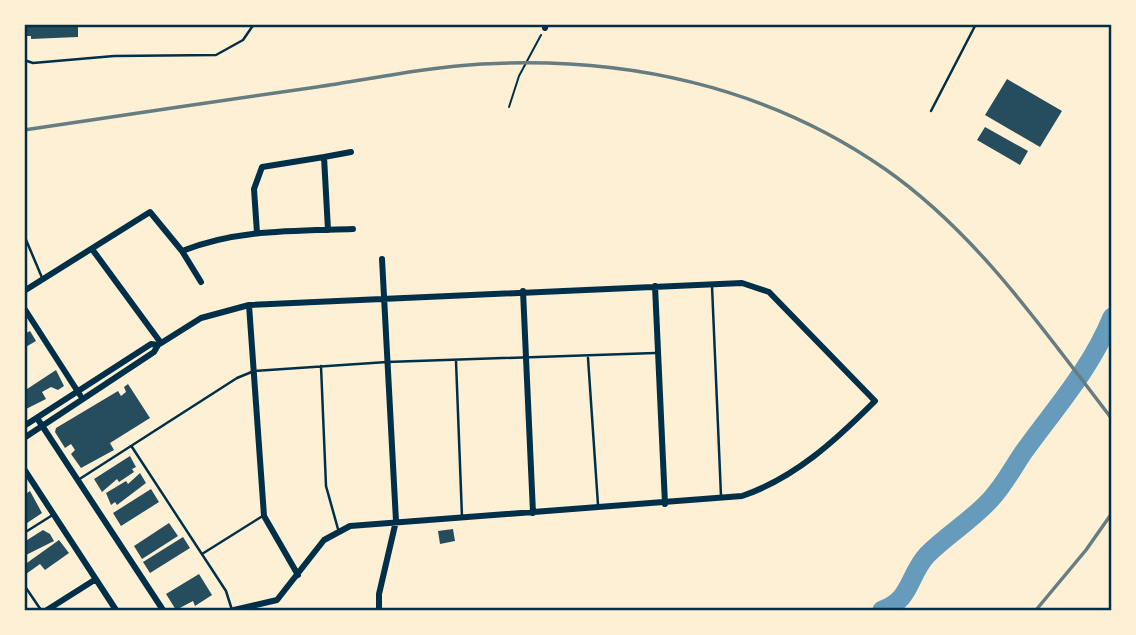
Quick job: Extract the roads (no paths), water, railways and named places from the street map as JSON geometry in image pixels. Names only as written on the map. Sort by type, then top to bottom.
[{"type":"street","points":[[257,233],[254,189],[262,167],[351,152]]},
{"type":"street","points":[[324,158],[328,230]]},
{"type":"street","points":[[24,291],[150,212],[183,251],[201,282]]},
{"type":"street","points":[[183,251],[211,240],[257,233],[353,229]]},
{"type":"street","points":[[92,248],[159,344]]},
{"type":"street","points":[[379,611],[382,580],[396,521],[382,259]]},
{"type":"street","points":[[24,438],[201,318],[249,304],[523,291],[753,284],[769,292],[876,401],[793,473],[768,487],[722,500],[350,526],[324,540],[277,600],[233,611]]},
{"type":"street","points":[[655,286],[666,503]]},
{"type":"street","points":[[523,291],[533,513]]},
{"type":"street","points":[[249,304],[264,516],[298,575]]},
{"type":"street","points":[[24,308],[83,400]]},
{"type":"street","points":[[24,426],[151,344],[159,344]]},
{"type":"street","points":[[37,418],[163,611]]},
{"type":"street","points":[[24,469],[116,611]]},
{"type":"street","points":[[47,611],[96,579]]},
{"type":"lane","points":[[24,60],[33,63],[114,56],[216,55],[243,40],[254,24]]},
{"type":"lane","points":[[931,111],[976,24]]},
{"type":"lane","points":[[24,235],[43,280]]},
{"type":"lane","points":[[712,284],[722,500]]},
{"type":"lane","points":[[78,480],[237,378],[254,371],[387,362],[658,353]]},
{"type":"lane","points":[[588,356],[598,508]]},
{"type":"lane","points":[[456,361],[462,517]]},
{"type":"lane","points":[[321,366],[326,486],[339,532]]},
{"type":"lane","points":[[131,446],[227,593],[233,611]]},
{"type":"lane","points":[[24,533],[54,514]]},
{"type":"lane","points":[[202,554],[264,516]]},
{"type":"lane","points":[[24,585],[41,611]]},
{"type":"waterway","points":[[882,610],[892,606],[904,594],[927,555],[984,507],[996,493],[1085,368],[1112,317]]},
{"type":"railway","points":[[24,130],[420,70],[482,64],[589,65],[692,82],[743,97],[792,116],[839,140],[885,169],[919,195],[950,223],[1007,285],[1112,419]]},
{"type":"railway","points":[[1036,610],[1086,550],[1112,513]]}]
